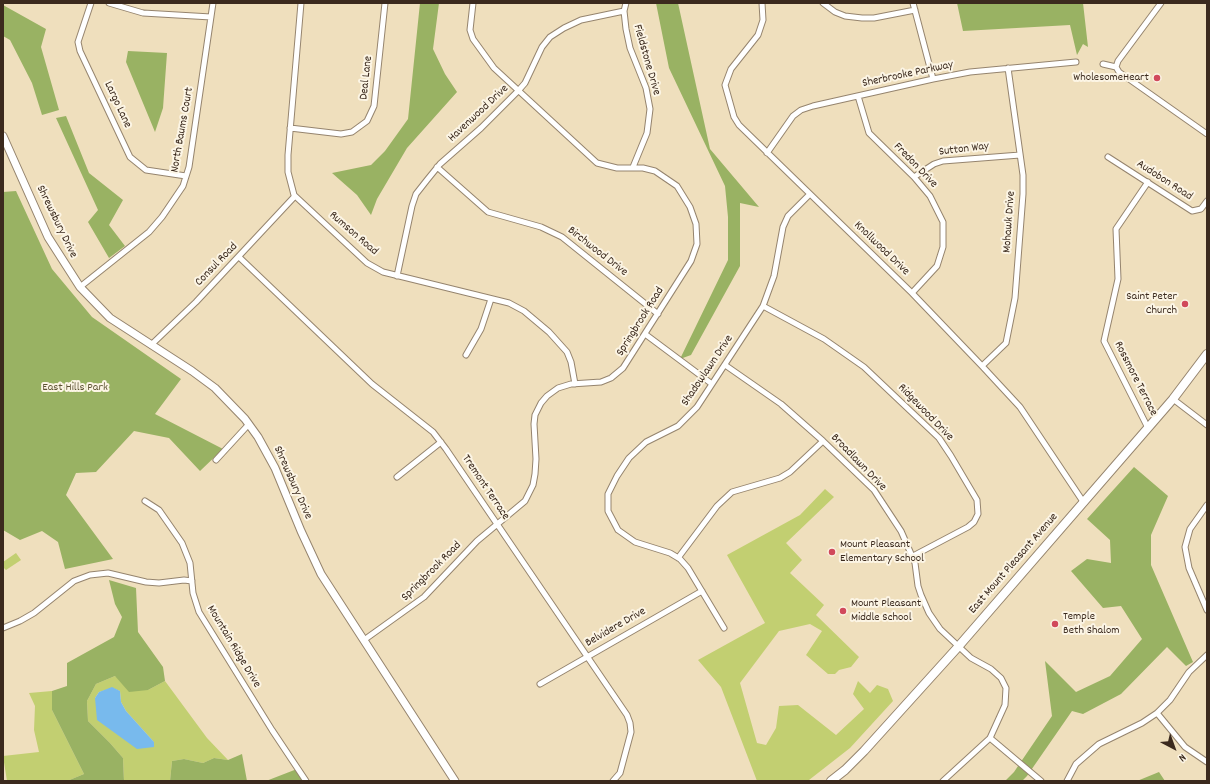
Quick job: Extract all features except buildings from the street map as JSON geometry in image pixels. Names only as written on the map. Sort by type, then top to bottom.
[{"type":"main road","name":"Shrewsbury Drive","points":[[3,136],[48,237],[80,287],[110,318],[210,384],[233,405],[249,424],[265,448],[275,468],[301,531],[321,574],[455,781]]},
{"type":"main road","name":"East Mount Pleasant Avenue","points":[[831,781],[845,770],[864,751],[958,647],[1173,399],[1207,354]]},
{"type":"street","name":"Largo Lane","points":[[91,3],[80,34],[79,46],[130,157],[146,170],[186,176]]},
{"type":"street","points":[[109,3],[149,13],[211,17]]},
{"type":"street","name":"North Baums Court","points":[[80,287],[149,232],[174,202],[189,167],[213,3]]},
{"type":"street","name":"Rumson Road","points":[[301,3],[290,128],[288,172],[292,191],[295,196],[367,263],[383,272],[515,305],[549,332],[567,352],[571,362],[575,384]]},
{"type":"street","name":"Deal Lane","points":[[290,128],[341,134],[352,132],[367,121],[374,106],[385,3]]},
{"type":"street","name":"Springbrook Road","points":[[364,640],[424,597],[458,560],[497,523],[525,502],[532,485],[536,459],[534,424],[539,406],[554,390],[566,385],[596,384],[616,375],[627,364],[695,253],[697,244],[696,224],[690,207],[677,186],[655,171],[633,167],[617,168],[597,163],[494,68],[473,39],[470,30],[473,3]]},
{"type":"street","name":"Fieldstone Drive","points":[[626,3],[624,11],[630,48],[646,88],[650,109],[647,133],[633,167]]},
{"type":"street","name":"Knollwood Drive","points":[[762,3],[763,20],[758,35],[731,69],[725,85],[734,117],[739,126],[912,293],[1020,407],[1084,503]]},
{"type":"street","points":[[823,3],[840,14],[862,18],[874,18],[914,10]]},
{"type":"street","points":[[913,3],[933,79]]},
{"type":"street","points":[[1116,67],[1118,61],[1161,3]]},
{"type":"street","name":"Havenwood Drive","points":[[397,276],[416,194],[437,168],[519,90],[542,47],[550,37],[581,20],[624,11]]},
{"type":"street","name":"Sherbrooke Parkway","points":[[767,153],[793,116],[801,110],[933,79],[1008,68],[1076,62]]},
{"type":"street","points":[[1103,64],[1116,67],[1119,72],[1207,134]]},
{"type":"street","name":"Mohawk Drive","points":[[982,366],[1006,343],[1010,332],[1015,298],[1023,194],[1020,155],[1008,68]]},
{"type":"street","name":"Fredon Drive","points":[[858,96],[869,133],[914,177],[930,196],[943,222],[943,247],[937,266],[912,293]]},
{"type":"street","name":"Sutton Way","points":[[914,177],[934,164],[943,161],[1020,155]]},
{"type":"street","name":"Audobon Road","points":[[1108,157],[1192,211],[1201,209],[1207,201]]},
{"type":"street","name":"Birchwood Drive","points":[[437,168],[488,212],[541,227],[562,237],[658,314]]},
{"type":"street","name":"Rossmore Terrace","points":[[1148,182],[1116,229],[1118,279],[1104,341],[1148,428]]},
{"type":"street","name":"Shadowlawn Drive","points":[[724,628],[688,568],[678,558],[665,551],[635,542],[618,530],[608,511],[608,494],[617,476],[629,458],[646,442],[678,426],[689,417],[697,407],[763,306],[774,276],[784,227],[788,216],[810,194]]},
{"type":"street","name":"Consul Road","points":[[151,345],[239,257],[295,196]]},
{"type":"street","name":"Tremont Terrace","points":[[239,257],[363,375],[419,420],[441,442],[588,655],[627,715],[631,732],[620,773],[613,781]]},
{"type":"street","points":[[466,355],[480,329],[491,298]]},
{"type":"street","name":"Ridgewood Drive","points":[[763,306],[824,338],[864,367],[939,438],[951,456],[977,500],[978,514],[974,522],[968,527],[913,556]]},
{"type":"street","points":[[645,334],[712,384]]},
{"type":"street","name":"Broadlawn Drive","points":[[725,365],[781,404],[823,441],[874,490],[901,531],[913,556],[918,586],[929,613],[940,629],[958,647],[979,664],[991,669],[1001,678],[1006,688],[1005,705],[990,738]]},
{"type":"street","points":[[1173,399],[1207,425]]},
{"type":"street","points":[[216,460],[249,424]]},
{"type":"street","points":[[678,558],[717,506],[732,492],[780,478],[790,472],[823,441]]},
{"type":"street","points":[[397,477],[441,442]]},
{"type":"street","name":"Mountain Ridge Drive","points":[[145,501],[159,510],[182,543],[190,563],[197,609],[306,781]]},
{"type":"street","points":[[1207,505],[1190,529],[1185,546],[1189,568],[1207,610]]},
{"type":"street","points":[[3,628],[34,613],[74,581],[90,575],[108,573],[146,582],[192,581]]},
{"type":"street","name":"Belvidere Drive","points":[[540,684],[702,590]]},
{"type":"street","points":[[1067,781],[1076,764],[1099,744],[1142,723],[1157,713],[1170,700],[1189,672],[1207,655]]},
{"type":"street","points":[[1157,713],[1185,747],[1207,762]]},
{"type":"street","points":[[943,781],[990,738],[1041,781]]},
{"type":"green space","points":[[420,3],[439,3],[433,49],[445,74],[457,92],[407,148],[377,199],[371,215],[357,195],[332,173],[371,165],[385,151],[408,119]]},
{"type":"green space","points":[[656,3],[678,3],[710,149],[759,207],[740,203],[740,266],[691,355],[680,359],[728,260],[728,217],[725,186],[669,68]]},
{"type":"green space","points":[[957,3],[1083,3],[1088,47],[1083,44],[1077,55],[1070,25],[963,31]]},
{"type":"green space","points":[[3,5],[46,29],[41,47],[59,110],[42,115],[32,83],[10,40],[3,36]]},
{"type":"green space","points":[[128,51],[167,53],[163,108],[155,132],[126,62]]},
{"type":"green space","points":[[66,116],[89,173],[123,200],[109,225],[125,246],[109,258],[88,222],[98,210],[56,118]]},
{"type":"green space","name":"East Hills Park","points":[[16,191],[52,269],[92,317],[181,379],[155,414],[223,449],[200,471],[169,438],[134,431],[96,472],[76,473],[66,495],[113,559],[65,569],[58,542],[42,531],[20,540],[3,530],[3,192]]},
{"type":"green space","points":[[1134,467],[1168,496],[1151,535],[1151,565],[1193,662],[1186,666],[1167,647],[1121,694],[1083,714],[1072,711],[1027,776],[1022,781],[1005,781],[1014,772],[1052,716],[1045,661],[1076,692],[1110,676],[1142,639],[1121,606],[1103,608],[1071,571],[1087,559],[1111,563],[1110,540],[1087,519]]},
{"type":"green space","points":[[825,489],[834,497],[786,543],[802,560],[790,573],[824,605],[816,615],[859,657],[851,667],[839,670],[835,674],[828,674],[806,655],[822,631],[810,624],[779,631],[740,683],[757,743],[766,745],[776,728],[779,706],[798,705],[836,735],[864,709],[853,694],[858,681],[870,693],[877,685],[888,689],[893,701],[850,748],[809,780],[757,781],[721,687],[698,660],[765,623],[727,555],[800,515]]},
{"type":"green space","points":[[16,553],[21,560],[6,570],[3,567],[3,562]]},
{"type":"green space","points":[[109,580],[136,588],[138,632],[163,667],[165,681],[148,690],[129,692],[115,676],[96,684],[87,701],[88,721],[123,758],[124,781],[67,781],[84,774],[52,710],[52,691],[67,686],[67,663],[114,637],[122,617],[115,604]]},
{"type":"green space","points":[[115,676],[148,690],[165,681],[207,738],[228,760],[214,758],[203,763],[184,759],[172,761],[170,781],[124,781],[123,758],[88,721],[87,701],[96,684]],"holes":[[[112,688],[120,691],[121,702],[126,711],[154,742],[95,698],[99,692]]]},
{"type":"green space","points":[[52,691],[52,710],[84,774],[67,781],[7,781],[3,756],[39,752],[34,730],[35,706],[29,693]]},
{"type":"green space","points":[[242,754],[247,781],[170,781],[172,761],[184,759],[203,763],[214,758],[228,760]]},
{"type":"green space","points":[[297,769],[305,781],[266,781]]},
{"type":"green space","points":[[1159,772],[1165,781],[1137,781]]},
{"type":"water","points":[[112,687],[120,691],[121,702],[126,711],[154,742],[154,747],[137,749],[97,720],[95,698],[99,692]]},
{"type":"place","name":"WholesomeHeart","points":[[1157,78]]},
{"type":"place","name":"Saint Peter Church","points":[[1185,304]]},
{"type":"place","name":"Mount Pleasant Elementary School","points":[[832,552]]},
{"type":"place","name":"Mount Pleasant Middle School","points":[[843,611]]},
{"type":"place","name":"Temple Beth Shalom","points":[[1055,624]]}]
